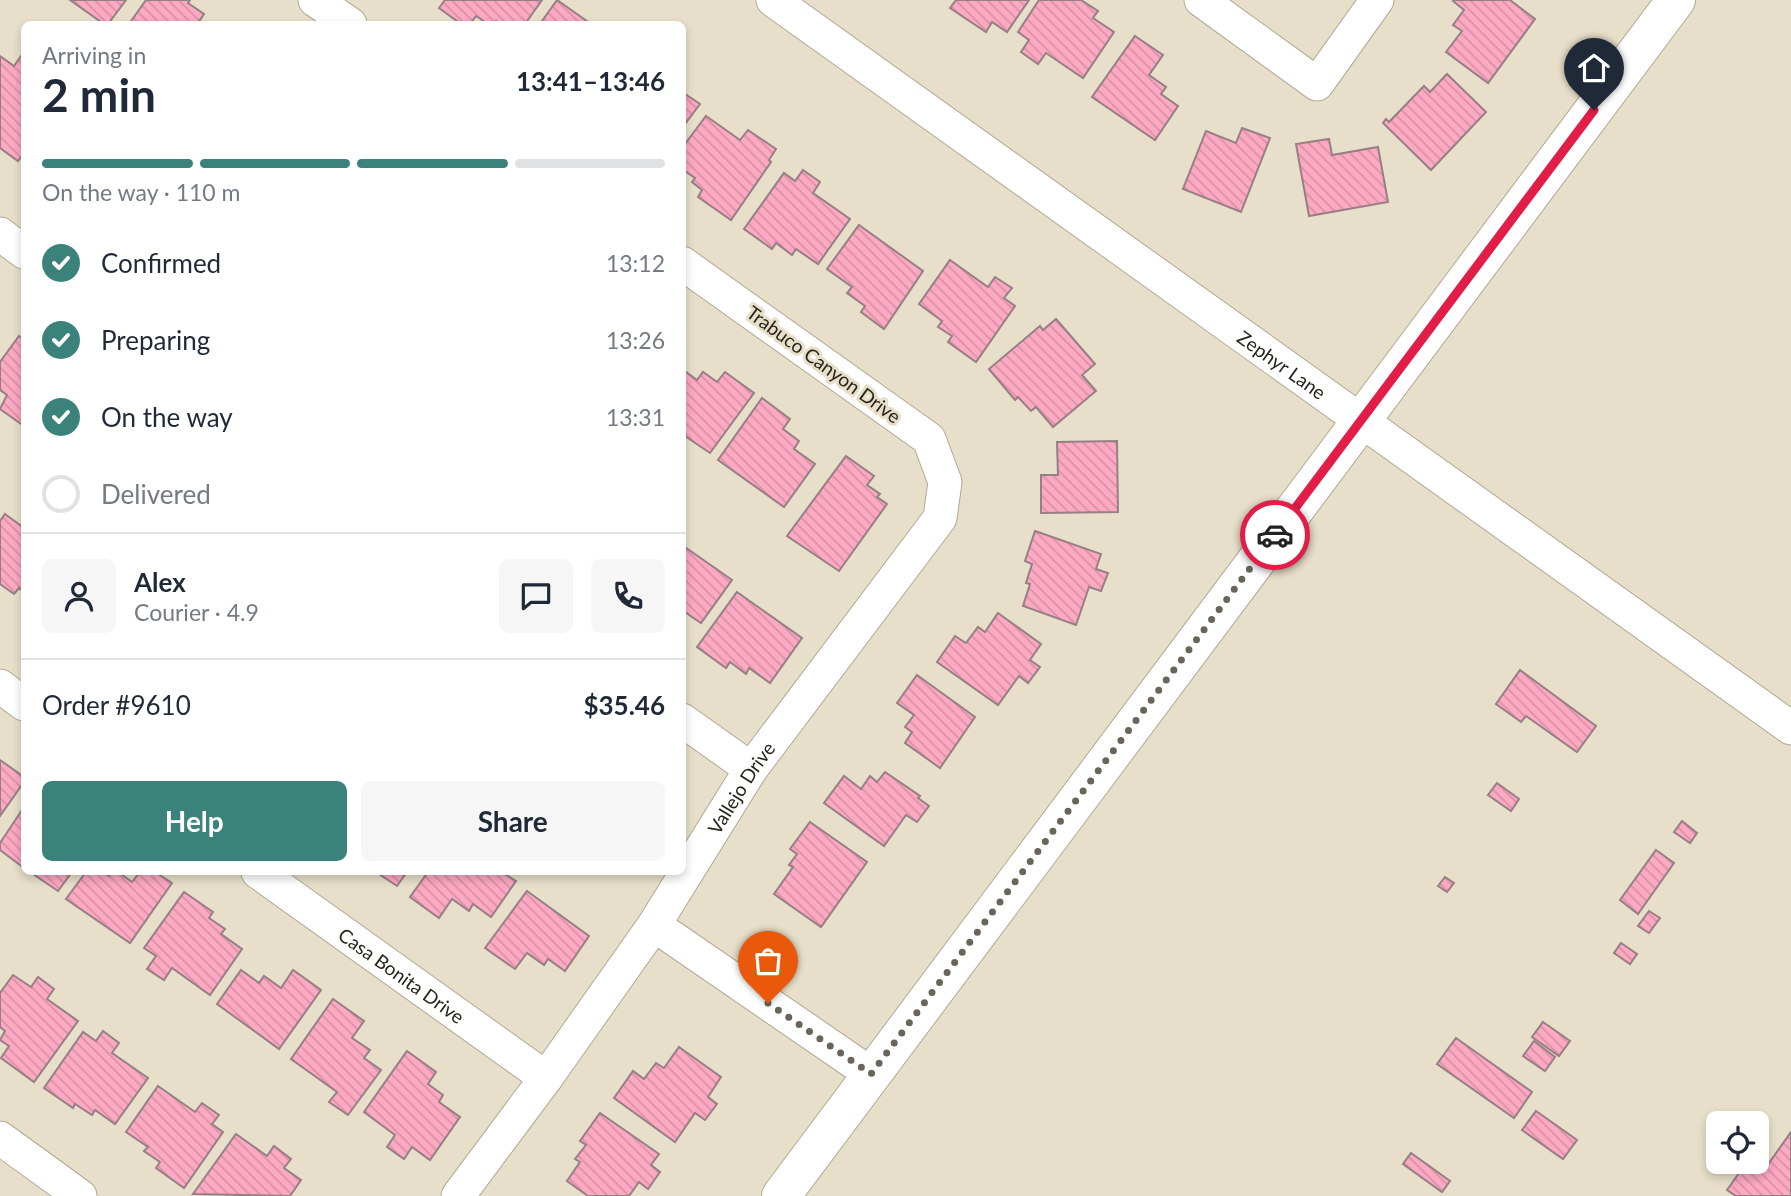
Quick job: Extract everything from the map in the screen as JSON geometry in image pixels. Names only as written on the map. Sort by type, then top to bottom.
[{"type":"street","points":[[315,0],[346,21]]},
{"type":"street","name":"Zephyr Lane","points":[[773,0],[1791,729]]},
{"type":"street","points":[[1201,0],[1317,84],[1377,0]]},
{"type":"street","points":[[781,1196],[1676,0]]},
{"type":"street","points":[[0,234],[21,250]]},
{"type":"street","name":"Trabuco Canyon Drive","points":[[686,266],[929,439],[944,482]]},
{"type":"street","name":"Vallejo Drive","points":[[686,874],[751,769],[940,518],[944,482]]},
{"type":"street","points":[[0,686],[21,702]]},
{"type":"street","points":[[686,723],[751,769]]},
{"type":"street","name":"Casa Bonita Drive","points":[[262,875],[546,1078]]},
{"type":"street","name":"Vallejo Drive","points":[[458,1196],[546,1078],[654,925],[685,875]]},
{"type":"street","points":[[654,925],[871,1074]]},
{"type":"street","points":[[0,1138],[80,1196]]},
{"type":"building","points":[[70,0],[126,0],[110,21],[100,21]]},
{"type":"building","points":[[146,0],[190,0],[188,3],[204,14],[199,21],[131,21]]},
{"type":"building","points":[[445,0],[542,0],[527,21],[484,21],[476,16],[472,21],[457,21],[439,8]]},
{"type":"building","points":[[557,0],[587,21],[542,21]]},
{"type":"building","points":[[956,0],[1029,0],[1007,32],[992,22],[986,32],[950,8]]},
{"type":"building","points":[[1039,0],[1081,0],[1098,11],[1093,18],[1114,32],[1083,78],[1046,53],[1038,64],[1021,52],[1029,40],[1018,32]]},
{"type":"building","points":[[1454,0],[1510,0],[1535,19],[1488,83],[1446,52],[1462,31],[1453,25],[1464,10]]},
{"type":"building","points":[[1135,36],[1163,55],[1149,75],[1166,87],[1161,94],[1178,106],[1155,140],[1092,97]]},
{"type":"building","points":[[0,56],[14,66],[21,56],[21,157],[18,161],[0,148]]},
{"type":"building","points":[[1447,74],[1486,112],[1431,170],[1383,123],[1386,119],[1389,122],[1424,86],[1430,92]]},
{"type":"building","points":[[686,95],[700,104],[686,123]]},
{"type":"building","points":[[706,116],[740,140],[748,130],[776,149],[769,160],[771,162],[731,220],[698,197],[702,190],[692,182],[695,178],[686,172],[686,143]]},
{"type":"building","points":[[1242,128],[1270,138],[1241,212],[1183,189],[1206,131],[1236,143]]},
{"type":"building","points":[[1329,139],[1332,155],[1378,147],[1388,202],[1309,216],[1296,144]]},
{"type":"building","points":[[803,170],[820,182],[813,193],[850,219],[818,264],[796,249],[792,255],[776,243],[772,249],[744,229],[784,173],[795,181]]},
{"type":"building","points":[[859,225],[923,271],[884,329],[861,312],[865,306],[847,293],[852,287],[827,269]]},
{"type":"building","points":[[950,260],[988,287],[995,277],[1012,288],[1004,298],[1015,306],[976,362],[948,342],[952,336],[938,327],[942,321],[919,304]]},
{"type":"building","points":[[1056,319],[1095,364],[1082,375],[1096,391],[1053,427],[1036,407],[1031,411],[1018,397],[1015,400],[989,369],[1040,326],[1043,330]]},
{"type":"building","points":[[19,336],[21,424],[0,409],[7,395],[0,390],[0,362]]},
{"type":"building","points":[[686,372],[697,380],[703,372],[717,382],[725,372],[754,393],[710,453],[686,437]]},
{"type":"building","points":[[762,398],[790,419],[783,429],[799,441],[794,449],[815,464],[784,507],[718,460]]},
{"type":"building","points":[[1117,441],[1118,512],[1041,513],[1041,475],[1058,475],[1057,442]]},
{"type":"building","points":[[846,456],[874,476],[867,485],[880,494],[877,497],[887,504],[839,571],[787,536]]},
{"type":"building","points":[[5,514],[21,526],[21,590],[19,588],[14,594],[0,584],[0,521]]},
{"type":"building","points":[[1035,531],[1101,554],[1096,569],[1108,573],[1101,591],[1089,587],[1076,625],[1023,606],[1030,584],[1026,583],[1032,564],[1025,561]]},
{"type":"building","points":[[686,548],[732,580],[701,623],[686,613]]},
{"type":"building","points":[[737,592],[802,638],[770,683],[749,668],[746,674],[730,662],[726,668],[697,647]]},
{"type":"building","points":[[998,613],[1041,644],[1030,660],[1040,667],[1028,683],[1019,676],[998,705],[937,662],[955,636],[966,643],[978,627],[985,632]]},
{"type":"building","points":[[1520,670],[1596,726],[1577,752],[1526,716],[1521,722],[1496,704]]},
{"type":"building","points":[[917,675],[975,717],[940,768],[905,743],[912,732],[905,727],[914,715],[897,703]]},
{"type":"building","points":[[0,760],[21,775],[21,786],[0,816]]},
{"type":"building","points":[[885,772],[920,796],[918,798],[929,806],[917,822],[906,815],[884,846],[824,803],[844,776],[861,789],[870,776],[877,782]]},
{"type":"building","points":[[1497,783],[1519,799],[1511,811],[1488,795]]},
{"type":"building","points":[[21,812],[21,866],[0,850],[0,843]]},
{"type":"building","points":[[1682,821],[1697,833],[1690,843],[1674,832]]},
{"type":"building","points":[[810,822],[867,862],[821,927],[774,894],[793,867],[789,865],[797,854],[790,849]]},
{"type":"building","points":[[1656,850],[1674,863],[1638,914],[1620,900]]},
{"type":"building","points":[[34,875],[70,875],[58,891]]},
{"type":"building","points":[[84,875],[122,875],[132,882],[138,875],[160,875],[172,883],[130,943],[66,899]]},
{"type":"building","points":[[380,875],[405,875],[397,886]]},
{"type":"building","points":[[426,875],[506,875],[516,881],[491,917],[473,904],[469,911],[452,899],[439,918],[410,897]]},
{"type":"building","points":[[1445,877],[1454,883],[1447,892],[1438,886]]},
{"type":"building","points":[[527,891],[589,936],[565,971],[548,959],[544,965],[527,953],[515,969],[485,948]]},
{"type":"building","points":[[184,892],[213,912],[209,918],[225,929],[221,934],[242,949],[210,995],[172,968],[164,980],[147,969],[156,956],[144,948]]},
{"type":"building","points":[[1649,911],[1660,918],[1649,933],[1638,926]]},
{"type":"building","points":[[1621,943],[1637,954],[1630,964],[1614,953]]},
{"type":"building","points":[[241,970],[259,983],[264,976],[281,988],[293,970],[321,990],[279,1049],[217,1004]]},
{"type":"building","points":[[13,975],[31,987],[38,977],[54,989],[47,999],[78,1021],[34,1082],[1,1058],[9,1046],[0,1040],[5,1031],[0,1027],[0,993]]},
{"type":"building","points":[[333,999],[364,1021],[352,1038],[370,1050],[364,1058],[381,1070],[348,1115],[329,1102],[337,1092],[291,1059]]},
{"type":"building","points":[[1543,1022],[1570,1041],[1559,1056],[1532,1037]]},
{"type":"building","points":[[103,1031],[119,1043],[112,1053],[148,1078],[115,1124],[95,1110],[92,1115],[75,1104],[73,1108],[44,1088],[83,1032],[96,1041]]},
{"type":"building","points":[[1456,1038],[1532,1092],[1514,1118],[1437,1064]]},
{"type":"building","points":[[1534,1041],[1555,1057],[1545,1071],[1523,1056]]},
{"type":"building","points":[[679,1047],[721,1077],[708,1097],[717,1104],[705,1120],[695,1113],[675,1142],[614,1098],[633,1071],[644,1079],[656,1063],[664,1068]]},
{"type":"building","points":[[407,1051],[436,1072],[428,1084],[443,1095],[439,1102],[460,1117],[430,1160],[412,1147],[404,1159],[387,1147],[395,1135],[364,1112]]},
{"type":"building","points":[[158,1086],[195,1112],[202,1103],[219,1115],[212,1124],[223,1132],[184,1188],[156,1168],[160,1162],[144,1151],[148,1147],[126,1132]]},
{"type":"building","points":[[1536,1111],[1577,1140],[1563,1159],[1522,1130]]},
{"type":"building","points":[[600,1113],[659,1154],[651,1165],[660,1172],[648,1189],[639,1182],[629,1196],[588,1196],[567,1181],[580,1162],[575,1159],[586,1145],[580,1141]]},
{"type":"building","points":[[1791,1132],[1791,1196],[1736,1196],[1727,1190],[1738,1174],[1769,1174],[1769,1163]]},
{"type":"building","points":[[236,1134],[267,1156],[274,1146],[291,1159],[284,1168],[301,1180],[290,1196],[193,1194]]},
{"type":"building","points":[[1411,1153],[1450,1181],[1442,1192],[1403,1164]]},
{"type":"way so far","points":[[768,1003],[871,1074],[1275,535]]},
{"type":"route","points":[[1275,535],[1594,110]]}]
